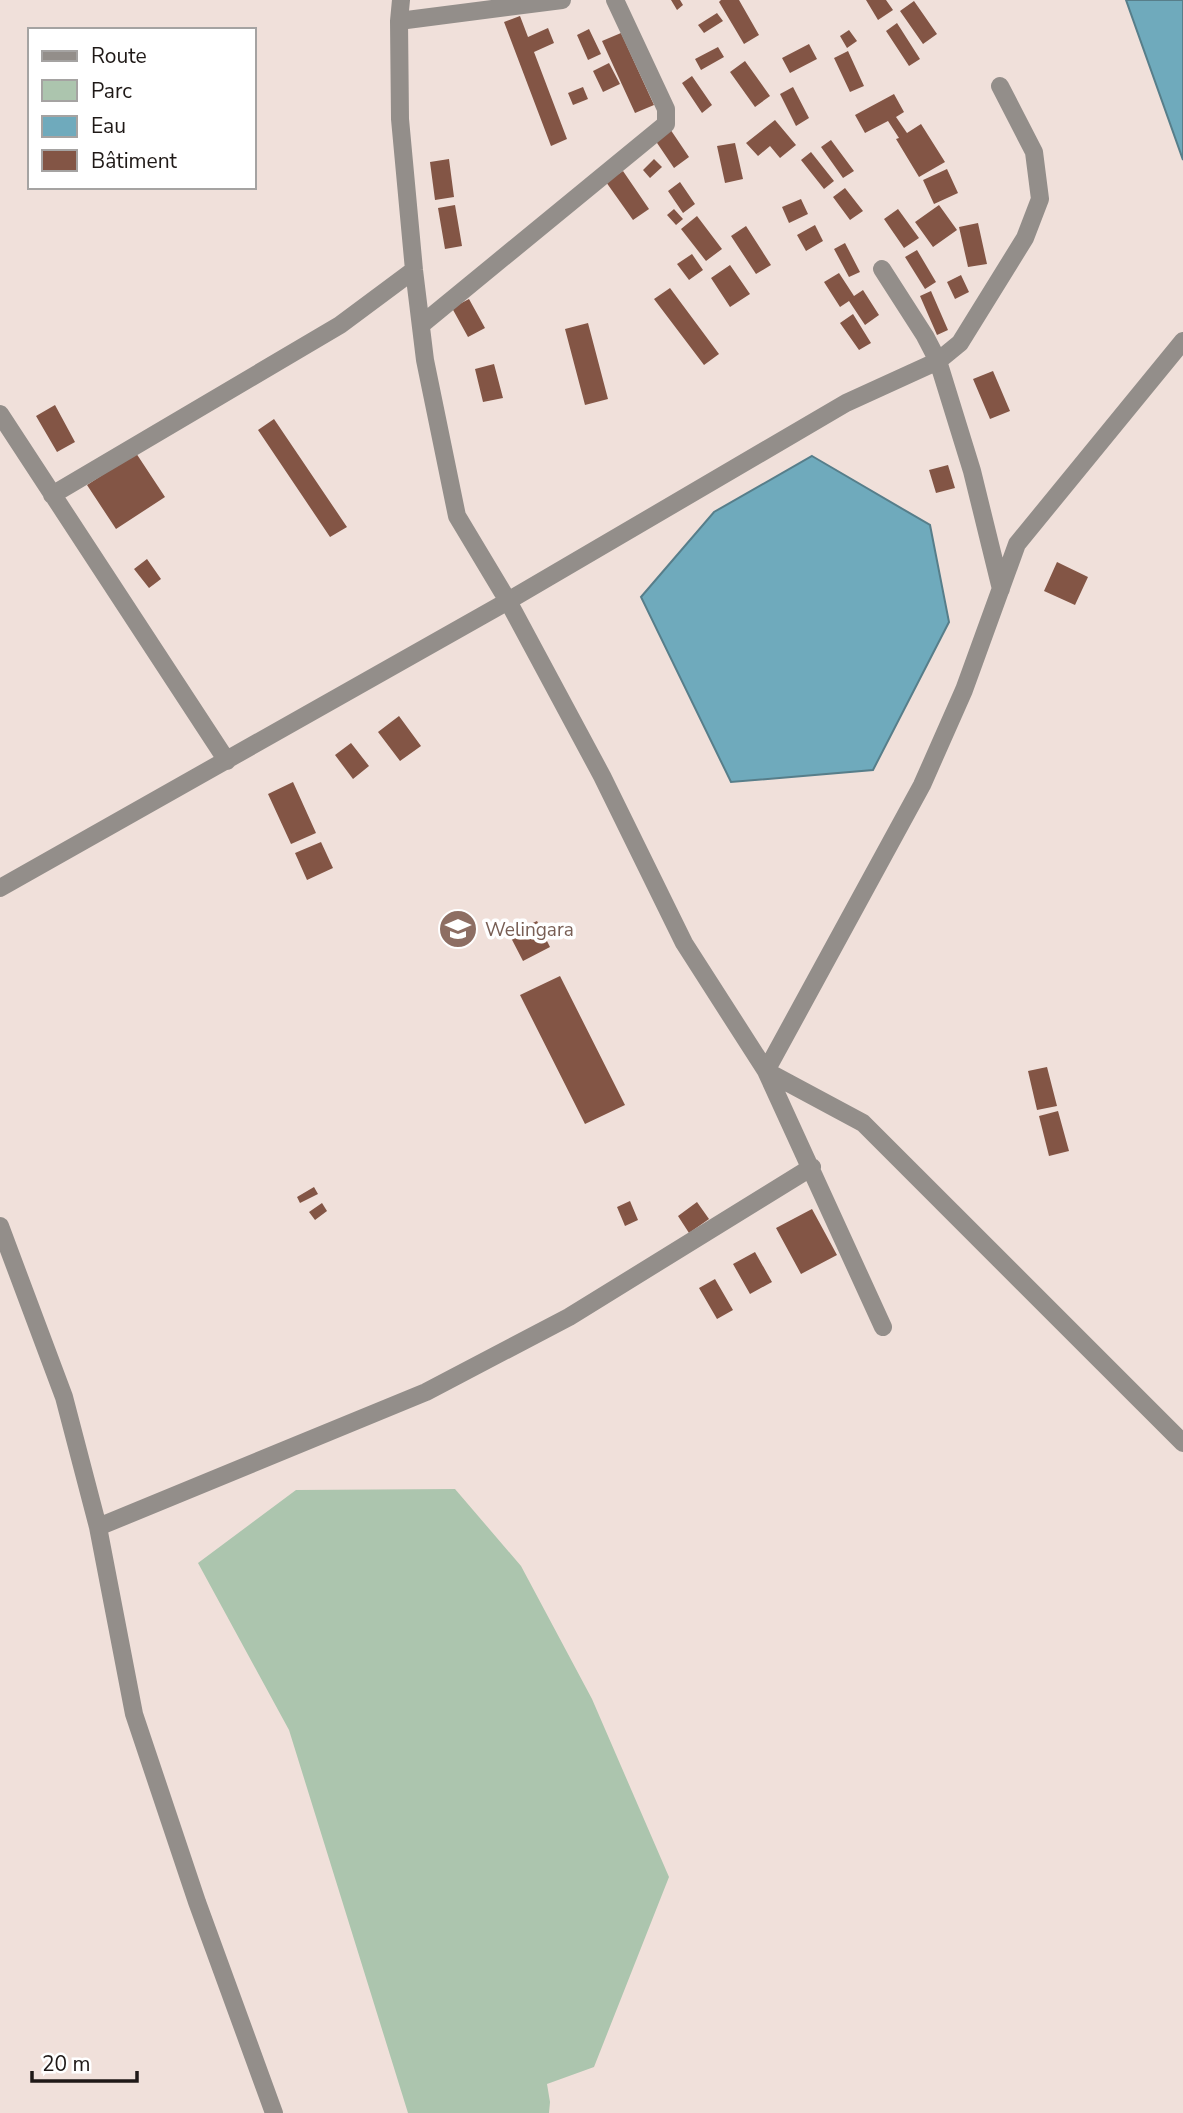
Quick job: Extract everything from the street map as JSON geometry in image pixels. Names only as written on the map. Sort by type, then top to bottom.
[{"type":"street","points":[[401,0],[400,119],[414,270],[425,360],[457,516],[509,601],[602,776],[684,943],[766,1071],[883,1327]]},
{"type":"street","points":[[399,20],[562,0]]},
{"type":"street","points":[[421,325],[666,124],[666,109],[615,0]]},
{"type":"street","points":[[0,888],[509,601],[846,403],[938,361],[960,343],[1025,238],[1040,199],[1034,152],[1000,86]]},
{"type":"street","points":[[882,269],[938,361],[972,471],[1001,589]]},
{"type":"street","points":[[52,495],[340,325],[414,270]]},
{"type":"street","points":[[766,1071],[922,785],[964,690],[1017,544],[1183,341]]},
{"type":"street","points":[[0,414],[226,761]]},
{"type":"street","points":[[766,1071],[863,1123],[1183,1443]]},
{"type":"street","points":[[97,1527],[426,1392],[569,1317],[812,1167]]},
{"type":"street","points":[[0,1226],[64,1397],[97,1527],[134,1714],[197,1902],[274,2113]]},
{"type":"green space","points":[[455,1489],[521,1566],[592,1699],[669,1877],[594,2067],[547,2084],[549,2113],[408,2113],[289,1730],[198,1563],[296,1490]]},
{"type":"water","points":[[1126,0],[1183,0],[1183,160]]},
{"type":"water","points":[[812,456],[930,525],[949,622],[873,770],[731,782],[641,597],[714,512]]},
{"type":"building","points":[[671,0],[680,0],[683,5],[677,10]]},
{"type":"building","points":[[739,0],[759,35],[744,44],[719,2]]},
{"type":"building","points":[[866,0],[886,0],[893,10],[878,20]]},
{"type":"building","points":[[914,1],[937,34],[923,44],[900,11]]},
{"type":"building","points":[[717,13],[723,21],[704,33],[698,25]]},
{"type":"building","points":[[520,16],[528,37],[548,28],[554,43],[534,52],[567,139],[551,146],[504,22]]},
{"type":"building","points":[[897,23],[920,59],[909,66],[886,31]]},
{"type":"building","points":[[589,29],[601,54],[588,60],[577,35]]},
{"type":"building","points":[[849,30],[857,41],[847,48],[840,36]]},
{"type":"building","points":[[621,33],[654,105],[635,113],[602,41]]},
{"type":"building","points":[[809,44],[817,59],[790,73],[782,58]]},
{"type":"building","points":[[718,47],[724,57],[701,70],[695,59]]},
{"type":"building","points":[[848,51],[864,86],[850,92],[834,58]]},
{"type":"building","points":[[745,61],[770,96],[755,107],[730,72]]},
{"type":"building","points":[[609,63],[620,84],[603,92],[593,71]]},
{"type":"building","points":[[692,76],[712,105],[702,113],[682,83]]},
{"type":"building","points":[[583,87],[588,99],[573,105],[568,93]]},
{"type":"building","points":[[793,87],[809,118],[796,126],[780,94]]},
{"type":"building","points":[[894,94],[904,112],[896,117],[907,133],[921,124],[945,162],[919,177],[888,121],[865,133],[855,115]]},
{"type":"building","points":[[775,120],[796,145],[780,158],[770,146],[758,156],[746,143]]},
{"type":"building","points":[[668,126],[689,157],[674,168],[653,137]]},
{"type":"building","points":[[831,140],[854,171],[843,178],[821,147]]},
{"type":"building","points":[[735,143],[743,179],[725,183],[717,146]]},
{"type":"building","points":[[811,152],[834,181],[824,189],[801,160]]},
{"type":"building","points":[[449,159],[454,197],[435,200],[430,162]]},
{"type":"building","points":[[654,159],[662,167],[650,178],[643,170]]},
{"type":"building","points":[[947,169],[958,193],[934,204],[923,180]]},
{"type":"building","points":[[623,171],[649,209],[633,220],[606,182]]},
{"type":"building","points":[[680,182],[695,204],[683,213],[668,191]]},
{"type":"building","points":[[845,188],[863,211],[850,220],[833,197]]},
{"type":"building","points":[[801,199],[808,214],[789,223],[782,207]]},
{"type":"building","points":[[455,205],[462,246],[445,249],[438,208]]},
{"type":"building","points":[[939,205],[957,230],[933,247],[915,222]]},
{"type":"building","points":[[674,209],[683,219],[676,225],[667,215]]},
{"type":"building","points":[[898,209],[919,238],[904,248],[884,219]]},
{"type":"building","points":[[697,216],[722,249],[706,261],[681,229]]},
{"type":"building","points":[[978,223],[987,264],[968,267],[959,227]]},
{"type":"building","points":[[815,225],[823,241],[806,251],[797,235]]},
{"type":"building","points":[[746,226],[771,265],[756,274],[731,236]]},
{"type":"building","points":[[845,243],[860,272],[849,277],[834,249]]},
{"type":"building","points":[[917,250],[936,282],[925,289],[905,257]]},
{"type":"building","points":[[692,254],[703,270],[689,280],[677,264]]},
{"type":"building","points":[[730,265],[750,294],[730,307],[711,278]]},
{"type":"building","points":[[839,273],[854,296],[863,290],[879,315],[865,325],[849,301],[840,307],[824,282]]},
{"type":"building","points":[[961,275],[969,292],[955,299],[947,282]]},
{"type":"building","points":[[670,288],[719,354],[704,365],[654,299]]},
{"type":"building","points":[[931,291],[948,330],[937,335],[920,296]]},
{"type":"building","points":[[469,299],[485,328],[468,337],[452,308]]},
{"type":"building","points":[[853,314],[871,343],[859,350],[840,323]]},
{"type":"building","points":[[588,323],[608,399],[585,405],[565,329]]},
{"type":"building","points":[[494,364],[503,398],[483,402],[475,369]]},
{"type":"building","points":[[993,371],[1010,411],[990,419],[973,379]]},
{"type":"building","points":[[55,405],[75,442],[57,452],[36,416]]},
{"type":"building","points":[[274,419],[347,527],[330,537],[258,430]]},
{"type":"building","points":[[136,453],[165,497],[116,529],[87,485]]},
{"type":"building","points":[[948,465],[955,488],[936,493],[929,470]]},
{"type":"building","points":[[147,559],[161,579],[149,588],[134,569]]},
{"type":"building","points":[[1057,562],[1088,577],[1075,605],[1044,591]]},
{"type":"building","points":[[399,716],[421,746],[400,761],[378,732]]},
{"type":"building","points":[[351,743],[369,766],[353,779],[335,755]]},
{"type":"building","points":[[293,782],[316,833],[291,844],[268,794]]},
{"type":"building","points":[[321,842],[333,868],[307,880],[295,853]]},
{"type":"building","points":[[537,921],[550,947],[523,961],[509,934]]},
{"type":"building","points":[[560,976],[625,1105],[585,1124],[520,995]]},
{"type":"building","points":[[1047,1067],[1057,1106],[1037,1110],[1028,1071]]},
{"type":"building","points":[[1058,1111],[1069,1151],[1049,1156],[1039,1116]]},
{"type":"building","points":[[314,1187],[318,1194],[300,1203],[297,1197]]},
{"type":"building","points":[[630,1201],[638,1220],[625,1226],[617,1207]]},
{"type":"building","points":[[697,1202],[709,1219],[689,1233],[678,1216]]},
{"type":"building","points":[[322,1203],[327,1211],[315,1220],[309,1212]]},
{"type":"building","points":[[812,1209],[837,1255],[801,1274],[776,1228]]},
{"type":"building","points":[[755,1252],[772,1282],[750,1294],[733,1264]]},
{"type":"building","points":[[715,1279],[733,1310],[717,1319],[699,1288]]},
{"type":"place","name":"Welingara","points":[[458,929]]}]
